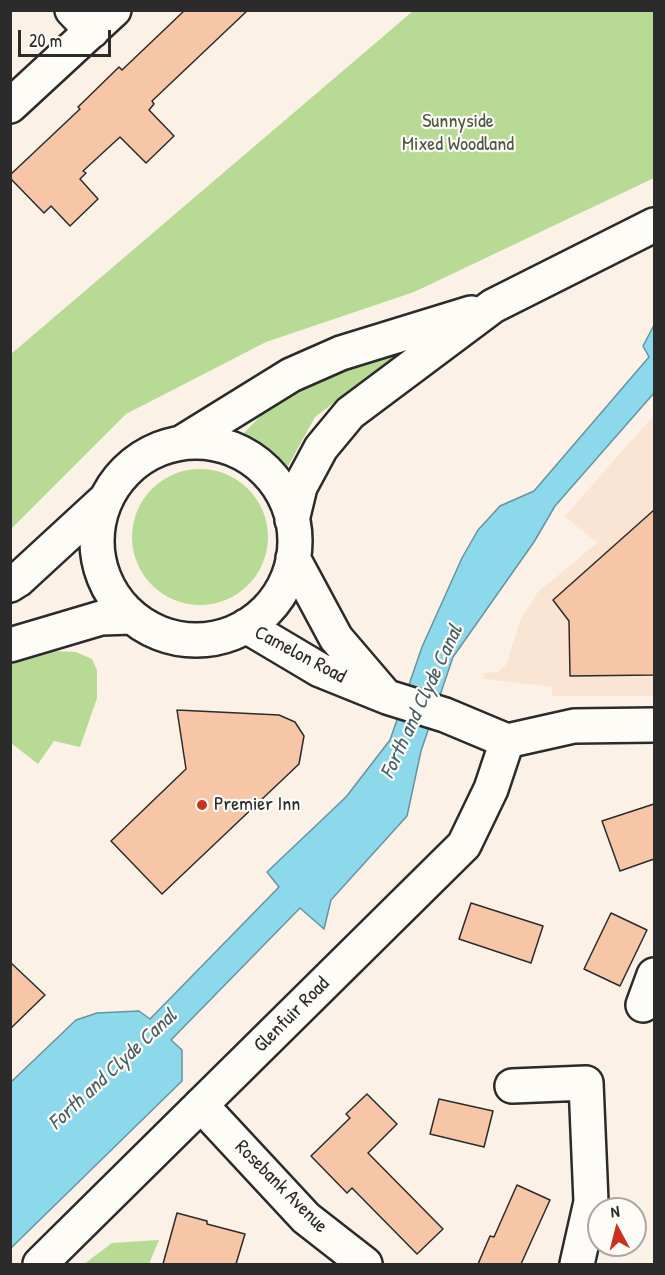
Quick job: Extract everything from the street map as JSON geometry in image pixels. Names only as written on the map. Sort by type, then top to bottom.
[{"type":"main road","points":[[10,106],[93,18]]},
{"type":"main road","points":[[10,585],[106,499],[124,472],[150,453],[181,443],[301,370],[341,353],[493,306],[654,225]]},
{"type":"main road","points":[[292,520],[300,487],[321,448],[350,413],[493,306]]},
{"type":"main road","points":[[106,499],[97,530],[98,563],[110,593],[141,626],[159,634],[191,641],[223,637],[246,626],[274,602],[288,577],[296,536],[289,504],[271,476],[243,454],[214,443],[181,443]]},
{"type":"main road","name":"Camelon Road","points":[[293,558],[336,638],[387,697]]},
{"type":"main road","points":[[10,645],[101,618],[132,617]]},
{"type":"main road","name":"Camelon Road","points":[[246,626],[320,670],[387,697],[445,715],[507,741]]},
{"type":"main road","points":[[507,741],[574,726],[654,725]]},
{"type":"main road","name":"Glenfuir Road","points":[[40,1264],[464,845],[491,789],[507,741]]},
{"type":"main road","points":[[643,1005],[654,975]]},
{"type":"main road","points":[[512,1086],[586,1083],[591,1202],[577,1264]]},
{"type":"main road","name":"Rosebank Avenue","points":[[201,1105],[306,1218],[365,1264]]},
{"type":"shaded area","points":[[654,415],[654,696],[552,696],[552,687],[484,679],[483,673],[498,672],[506,665],[521,619],[538,592],[597,543],[565,516]]},
{"type":"green space","name":"Sunnyside Mixed Woodland","points":[[413,11],[654,11],[654,178],[414,292],[266,342],[126,414],[11,529],[11,354]]},
{"type":"green space","points":[[388,350],[394,357],[315,417],[288,466],[242,435],[271,405]]},
{"type":"green space","points":[[200,469],[226,474],[238,480],[248,489],[257,499],[263,511],[268,537],[263,563],[257,575],[248,585],[238,594],[226,600],[200,605],[174,600],[162,594],[152,585],[143,575],[137,563],[132,537],[137,511],[143,499],[152,489],[162,480],[174,474]]},
{"type":"green space","points":[[54,651],[76,652],[92,659],[97,670],[97,698],[80,747],[54,741],[38,764],[11,743],[10,662],[28,655]]},
{"type":"green space","points":[[159,1240],[149,1264],[84,1264],[112,1243]]},
{"type":"water","name":"Forth and Clyde Canal","points":[[654,325],[654,393],[555,506],[534,542],[453,657],[421,751],[407,816],[331,900],[324,929],[300,908],[171,1040],[182,1050],[182,1081],[11,1248],[11,1082],[76,1020],[97,1013],[139,1011],[150,1019],[279,887],[267,872],[346,797],[390,740],[422,647],[462,558],[478,530],[500,506],[534,491],[649,357],[643,346]]},
{"type":"building","points":[[185,10],[248,10],[152,101],[154,104],[149,110],[174,136],[146,163],[120,137],[83,171],[86,173],[80,179],[98,199],[70,226],[51,206],[44,213],[10,178],[10,175],[80,109],[78,107],[119,67],[122,70]]},
{"type":"building","points":[[654,510],[654,675],[570,676],[569,621],[553,600]]},
{"type":"building","name":"Premier Inn","points":[[177,710],[279,715],[295,722],[304,736],[299,764],[162,894],[111,841],[186,769]]},
{"type":"building","points":[[654,804],[654,859],[620,871],[602,821]]},
{"type":"building","points":[[471,903],[543,926],[531,963],[459,939]]},
{"type":"building","points":[[611,913],[647,930],[620,986],[584,969]]},
{"type":"building","points":[[10,962],[45,995],[10,1029]]},
{"type":"building","points":[[367,1094],[397,1124],[368,1153],[443,1229],[417,1254],[352,1188],[347,1193],[311,1156],[350,1118],[346,1114]]},
{"type":"building","points":[[439,1099],[493,1111],[484,1147],[430,1134]]},
{"type":"building","points":[[517,1185],[550,1200],[521,1264],[478,1264],[490,1236],[494,1237]]},
{"type":"building","points":[[177,1213],[245,1234],[236,1264],[163,1264]]},
{"type":"place","name":"Premier Inn","points":[[202,805]]}]
